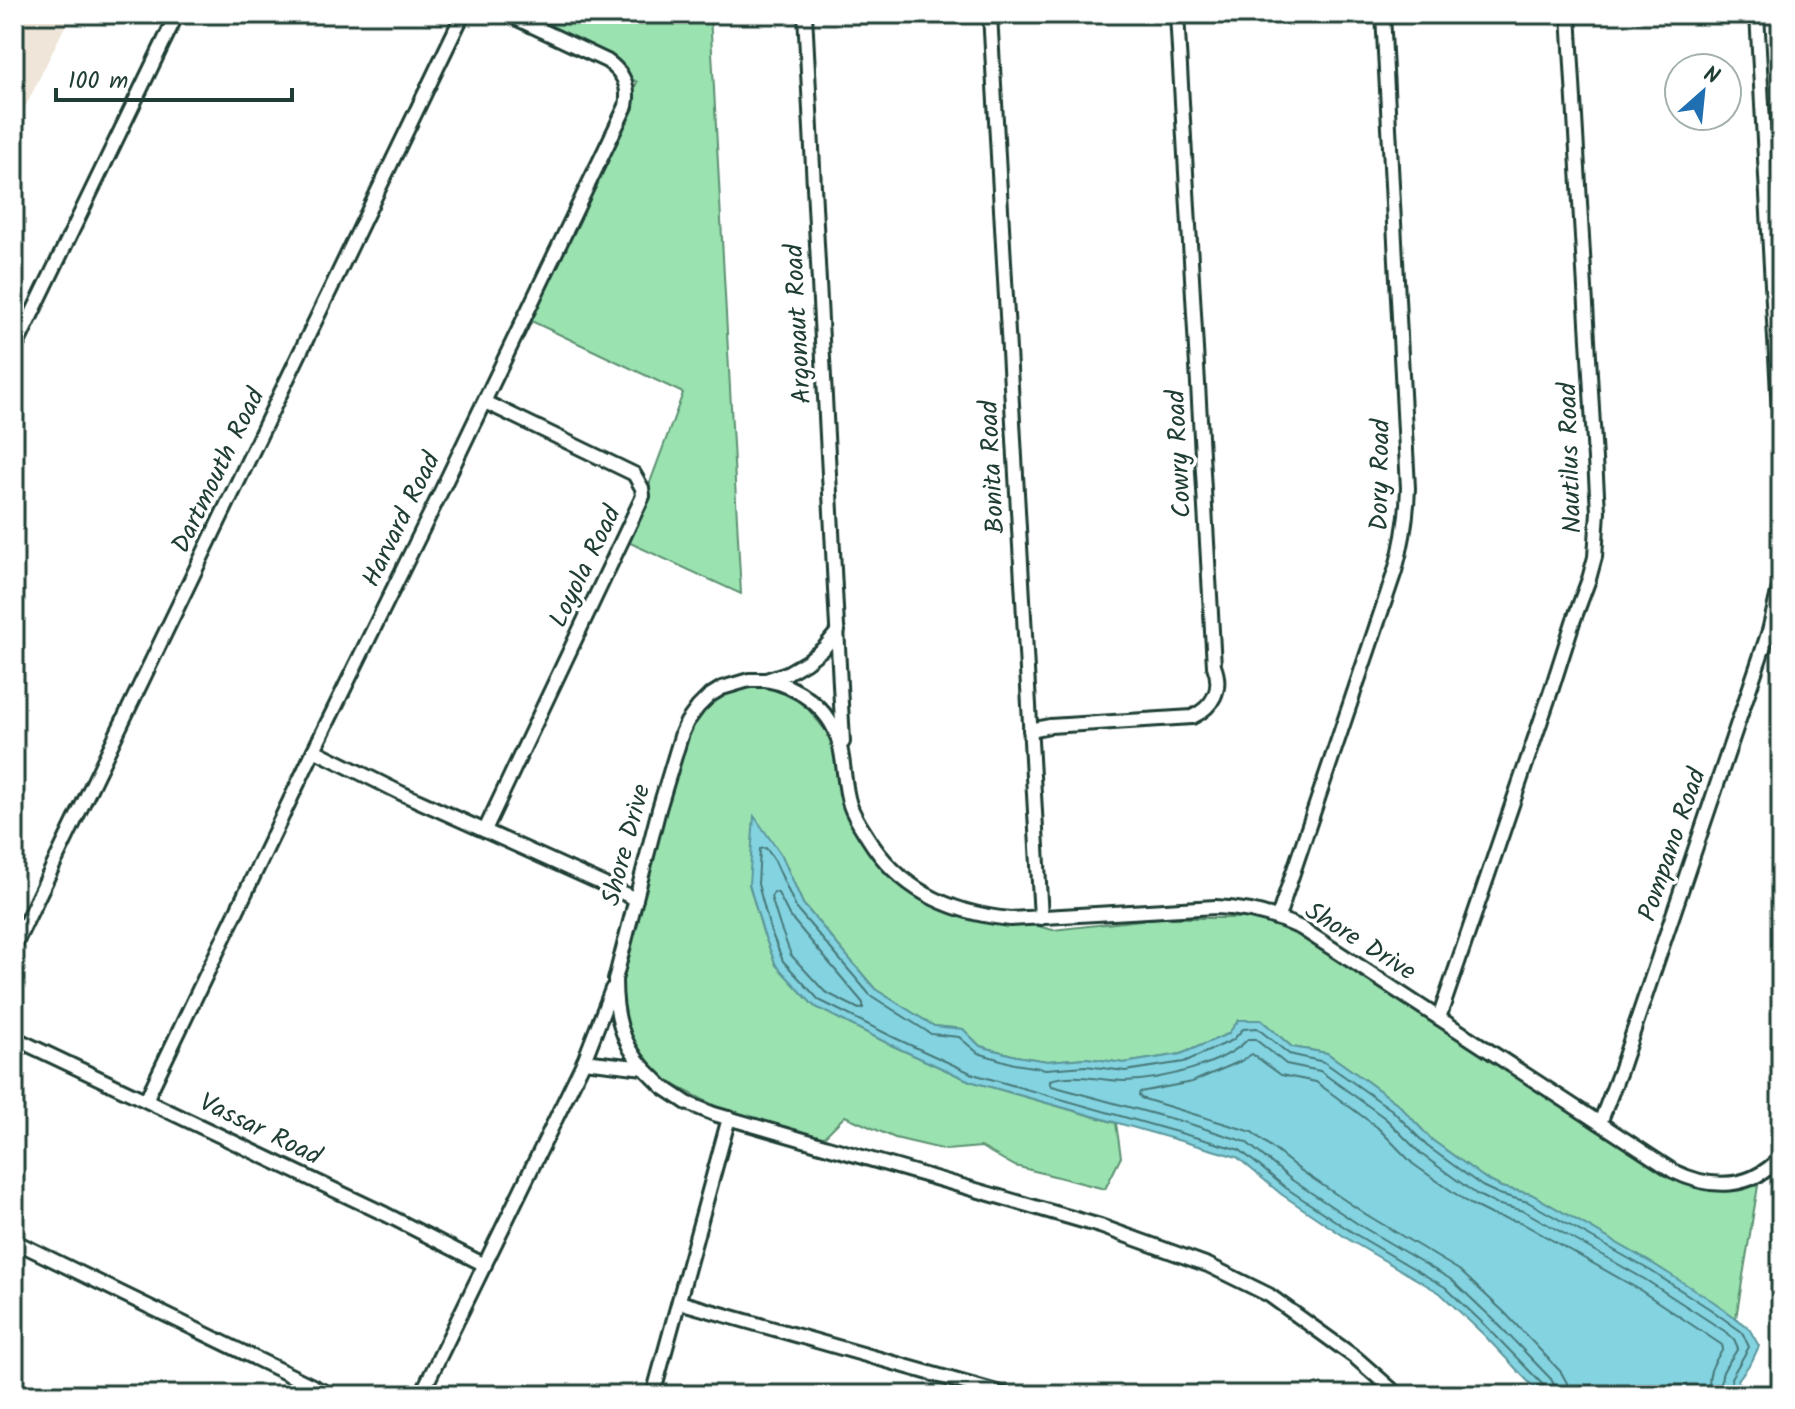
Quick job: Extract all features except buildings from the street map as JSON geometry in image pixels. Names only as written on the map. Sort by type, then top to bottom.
[{"type":"street","points":[[14,351],[177,14]]},
{"type":"street","name":"Dartmouth Road","points":[[14,947],[463,14]]},
{"type":"street","name":"Harvard Road","points":[[146,1100],[485,402],[627,100],[624,77],[617,68],[507,14]]},
{"type":"street","name":"Argonaut Road","points":[[805,14],[838,631]]},
{"type":"street","name":"Bonita Road","points":[[990,14],[1041,918]]},
{"type":"street","name":"Cowry Road","points":[[1030,730],[1192,717],[1211,704],[1216,694],[1218,683],[1213,650],[1177,14]]},
{"type":"street","name":"Dory Road","points":[[1278,917],[1395,571],[1407,516],[1383,14]]},
{"type":"street","name":"Nautilus Road","points":[[1439,1018],[1595,557],[1598,511],[1569,14]]},
{"type":"street","points":[[1757,14],[1781,447]]},
{"type":"street","name":"Loyola Road","points":[[485,402],[634,474],[643,496],[485,830]]},
{"type":"street","name":"Pompano Road","points":[[1600,1123],[1769,631],[1781,579]]},
{"type":"street","name":"Shore Drive","points":[[766,680],[806,662],[824,648],[838,631]]},
{"type":"street","name":"Shore Drive","points":[[838,631],[844,765]]},
{"type":"street","name":"Shore Drive","points":[[1389,1392],[1356,1358],[1269,1295],[1208,1265],[1100,1226],[729,1118],[687,1103],[663,1087],[644,1068],[625,1041],[618,1022],[615,980],[682,733],[687,722],[709,696],[722,688],[749,680],[766,680],[786,685],[819,708],[838,738],[850,805],[873,847],[907,883],[957,910],[983,917],[1010,919],[1216,907],[1241,908],[1278,917],[1301,928],[1673,1171],[1705,1183],[1726,1185],[1742,1182],[1765,1171],[1781,1157]]},
{"type":"street","points":[[314,750],[401,793],[636,899]]},
{"type":"street","points":[[421,1395],[584,1061],[615,980]]},
{"type":"street","name":"Vassar Road","points":[[14,1038],[385,1214],[485,1265]]},
{"type":"street","points":[[584,1061],[644,1068]]},
{"type":"street","points":[[653,1395],[729,1118]]},
{"type":"street","points":[[14,1241],[331,1395]]},
{"type":"street","points":[[679,1302],[1007,1395]]},
{"type":"shaded area","points":[[14,14],[71,14],[14,130]]},
{"type":"green space","points":[[552,14],[710,14],[741,594],[628,542],[683,393],[527,319],[637,82],[545,30]]},
{"type":"green space","points":[[769,685],[800,699],[831,737],[843,788],[917,896],[1053,930],[1159,918],[1271,918],[1351,958],[1698,1186],[1758,1186],[1736,1318],[1655,1265],[1531,1194],[1501,1187],[1486,1179],[1432,1140],[1398,1104],[1327,1053],[1292,1047],[1261,1020],[1239,1020],[1228,1034],[1181,1054],[1124,1063],[1086,1058],[1047,1061],[1016,1056],[980,1046],[963,1029],[934,1026],[875,989],[803,904],[782,856],[749,884],[776,965],[814,1006],[970,1081],[1116,1123],[1121,1157],[1105,1189],[1015,1166],[981,1147],[946,1150],[895,1138],[845,1116],[817,1144],[760,1129],[647,1071],[612,1006],[692,714],[732,686]]},
{"type":"water","points":[[754,816],[782,856],[803,904],[875,989],[934,1026],[963,1029],[980,1046],[1016,1056],[1047,1061],[1086,1058],[1124,1063],[1181,1054],[1228,1034],[1239,1020],[1261,1020],[1292,1047],[1327,1053],[1398,1104],[1432,1140],[1486,1179],[1501,1187],[1531,1194],[1655,1265],[1748,1327],[1759,1346],[1738,1380],[1741,1395],[1541,1395],[1440,1293],[1351,1241],[1281,1194],[1237,1157],[970,1081],[814,1006],[776,965],[763,932],[749,884]]}]
